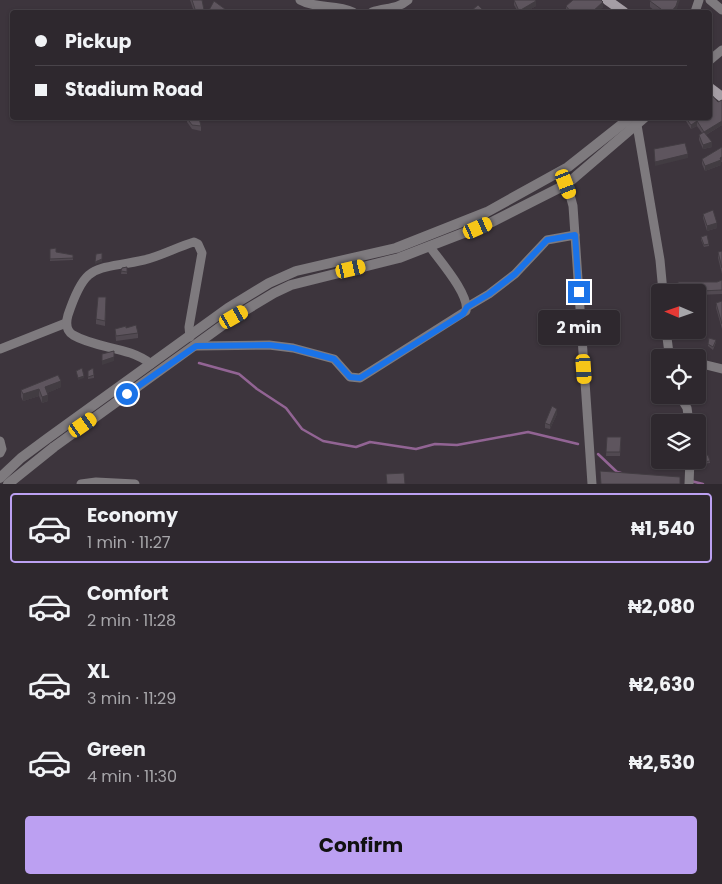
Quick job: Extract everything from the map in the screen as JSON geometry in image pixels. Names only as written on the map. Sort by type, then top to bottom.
[{"type":"main road","points":[[607,0],[617,10]]},
{"type":"main road","points":[[607,0],[621,10]]},
{"type":"street","points":[[300,0],[306,4],[347,10]]},
{"type":"street","points":[[377,10],[396,9],[408,0]]},
{"type":"street","points":[[710,0],[722,10]]},
{"type":"street","points":[[712,58],[722,50]]},
{"type":"street","points":[[8,484],[47,451],[193,341],[228,308],[288,275],[396,248],[427,238],[487,212],[559,172],[637,120]]},
{"type":"street","points":[[0,478],[21,458],[151,364],[234,317],[291,285],[430,248],[492,222],[566,184],[637,120]]},
{"type":"street","points":[[637,120],[662,284]]},
{"type":"street","points":[[559,172],[566,184],[573,206],[592,484]]},
{"type":"street","points":[[193,341],[293,348],[334,359],[350,377],[356,379],[463,314],[467,307],[489,294],[515,274],[547,240],[575,235]]},
{"type":"street","points":[[151,364],[134,353],[71,335],[66,323],[77,289],[84,278],[93,271],[153,257],[194,242],[198,244],[202,253],[189,327],[193,341]]},
{"type":"street","points":[[430,248],[457,285],[467,307]]},
{"type":"street","points":[[1,346],[66,323]]},
{"type":"street","points":[[706,365],[722,369]]},
{"type":"street","points":[[0,441],[0,453]]},
{"type":"street","points":[[689,484],[690,469]]},
{"type":"street","points":[[81,484],[96,482],[135,484]]},
{"type":"building","points":[[192,0],[202,0],[204,10],[195,10]]},
{"type":"building","points":[[514,0],[536,1],[521,10],[519,10]]},
{"type":"building","points":[[573,0],[601,0],[603,2],[594,10],[569,10],[566,6]]},
{"type":"building","points":[[678,0],[673,10],[662,10],[650,1]]},
{"type":"building","points":[[214,1],[226,10],[209,10]]},
{"type":"building","points":[[478,5],[482,9],[481,10],[472,10]]},
{"type":"building","points":[[712,95],[718,102],[722,100],[722,121],[704,132],[697,121],[691,125],[687,120],[712,120]]},
{"type":"building","points":[[188,120],[200,120],[201,126],[192,125]]},
{"type":"building","points":[[704,132],[712,142],[703,145],[699,135]]},
{"type":"building","points":[[685,143],[688,154],[655,162],[654,149]]},
{"type":"building","points":[[722,147],[721,160],[705,166],[702,159]]},
{"type":"building","points":[[713,210],[717,223],[707,226],[703,214]]},
{"type":"building","points":[[707,235],[709,244],[704,245],[701,237]]},
{"type":"building","points":[[56,248],[56,252],[73,255],[73,258],[50,259],[50,249]]},
{"type":"building","points":[[722,251],[722,268],[718,252]]},
{"type":"building","points":[[102,253],[102,259],[95,262],[96,254]]},
{"type":"building","points":[[127,267],[127,272],[121,271],[122,268]]},
{"type":"building","points":[[722,280],[722,290],[706,291],[706,284],[678,284],[678,282],[717,282]]},
{"type":"building","points":[[98,297],[106,297],[105,321],[96,319]]},
{"type":"building","points":[[722,301],[722,324],[716,303]]},
{"type":"building","points":[[566,322],[567,338],[553,338],[553,332],[549,331],[549,323]]},
{"type":"building","points":[[136,325],[138,333],[116,336],[115,329]]},
{"type":"building","points":[[709,338],[716,340],[713,347],[708,344]]},
{"type":"building","points":[[114,351],[114,357],[102,361],[102,354]]},
{"type":"building","points":[[82,368],[84,376],[78,378],[76,371]]},
{"type":"building","points":[[93,368],[94,375],[88,377],[88,371]]},
{"type":"building","points":[[58,375],[61,381],[45,387],[48,395],[42,397],[39,389],[23,394],[21,390]]},
{"type":"building","points":[[552,406],[557,409],[550,425],[545,423]]},
{"type":"building","points":[[607,437],[621,437],[620,452],[606,452]]},
{"type":"building","points":[[708,455],[710,461],[706,462],[706,456]]},
{"type":"building","points":[[600,471],[680,477],[680,484],[601,484]]},
{"type":"building","points":[[404,473],[405,484],[387,484],[386,474]]},
{"type":"waterway","points":[[199,363],[239,374],[257,389],[286,408],[302,429],[323,441],[356,447],[370,442],[416,449],[435,444],[457,445],[528,432],[578,444]]},
{"type":"waterway","points":[[598,454],[617,472],[621,473]]},
{"type":"waterway","points":[[691,481],[703,484]]},
{"type":"route","points":[[127,394],[196,346],[269,345],[293,348],[329,356],[350,377],[360,378],[466,312],[467,307],[489,294],[515,274],[542,244],[552,237],[575,235],[579,292]]}]
